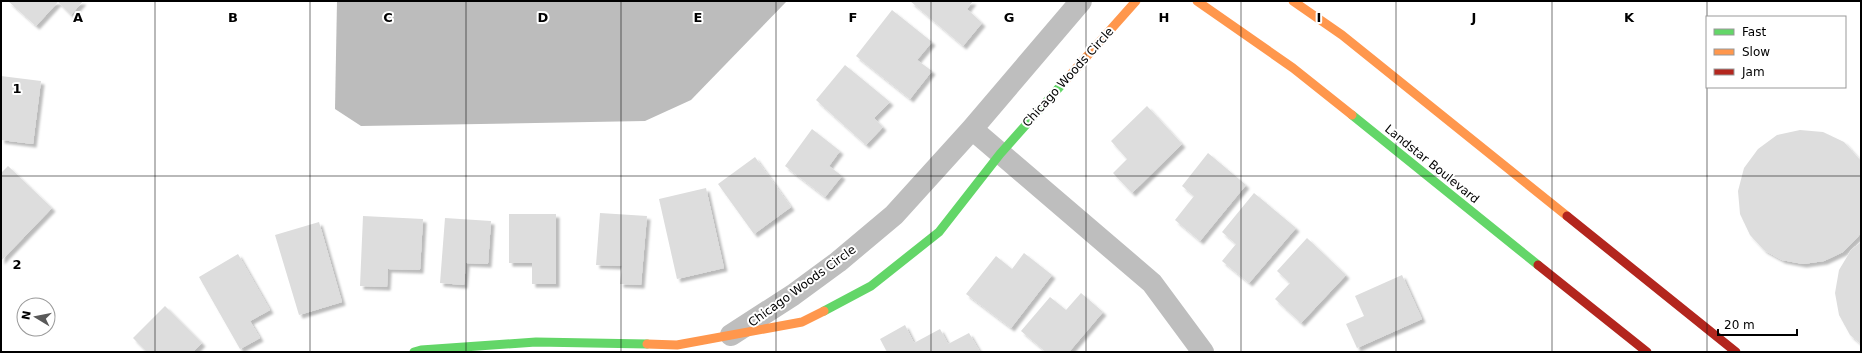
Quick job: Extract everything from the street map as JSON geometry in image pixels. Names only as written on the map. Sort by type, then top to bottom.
[{"type":"street","name":"Chicago Woods Circle","points":[[729,336],[793,295],[838,262],[894,215],[972,129],[1080,1]]},
{"type":"street","name":"Chicago Woods Circle","points":[[414,352],[421,350],[536,342],[677,345],[802,322],[871,286],[939,232],[1000,154],[1136,1]]},
{"type":"street","name":"Landstar Boulevard","points":[[1197,1],[1299,73],[1647,352]]},
{"type":"street","points":[[1293,1],[1342,35],[1736,352]]},
{"type":"street","points":[[972,129],[1152,283],[1203,352]]},
{"type":"shaded area","points":[[337,1],[787,1],[691,100],[645,121],[361,126],[335,109]]},
{"type":"building","points":[[8,1],[83,1],[71,15],[58,2],[36,26]]},
{"type":"building","points":[[910,1],[973,1],[967,9],[982,23],[963,46]]},
{"type":"building","points":[[892,10],[932,42],[917,60],[932,71],[910,99],[856,56]]},
{"type":"building","points":[[845,65],[890,102],[874,118],[883,127],[866,145],[816,100]]},
{"type":"building","points":[[1,76],[41,81],[33,144],[1,140]]},
{"type":"building","points":[[1147,106],[1182,144],[1132,193],[1113,173],[1127,159],[1111,141]]},
{"type":"building","points":[[812,129],[840,151],[829,166],[842,176],[825,197],[785,166]]},
{"type":"building","points":[[1800,130],[1823,132],[1844,142],[1861,161],[1861,232],[1843,252],[1824,261],[1803,264],[1782,260],[1764,250],[1750,235],[1740,214],[1738,191],[1744,168],[1758,149],[1777,135]]},
{"type":"building","points":[[1208,153],[1246,185],[1200,241],[1175,220],[1194,196],[1182,186]]},
{"type":"building","points":[[755,157],[791,207],[754,234],[718,184]]},
{"type":"building","points":[[8,166],[52,208],[1,261],[1,173]]},
{"type":"building","points":[[706,188],[724,268],[677,279],[659,199]]},
{"type":"building","points":[[1254,193],[1296,228],[1249,283],[1222,261],[1236,244],[1222,232]]},
{"type":"building","points":[[600,213],[647,216],[641,285],[620,284],[622,266],[596,265]]},
{"type":"building","points":[[509,214],[556,214],[556,284],[532,284],[532,263],[509,263]]},
{"type":"building","points":[[363,216],[423,219],[420,270],[388,269],[387,287],[360,286]]},
{"type":"building","points":[[445,218],[491,221],[488,264],[466,263],[464,285],[440,283]]},
{"type":"building","points":[[319,222],[342,302],[299,315],[275,235]]},
{"type":"building","points":[[1307,238],[1346,275],[1301,323],[1275,299],[1290,283],[1277,271]]},
{"type":"building","points":[[1861,242],[1861,344],[1850,335],[1839,315],[1835,293],[1839,270],[1851,250]]},
{"type":"building","points":[[1024,253],[1052,275],[1011,328],[966,294],[996,256],[1012,269]]},
{"type":"building","points":[[238,254],[270,310],[250,321],[260,338],[240,349],[199,277]]},
{"type":"building","points":[[1402,275],[1422,319],[1357,348],[1346,324],[1364,316],[1355,296]]},
{"type":"building","points":[[1081,293],[1103,312],[1069,352],[1046,352],[1021,331],[1050,297],[1066,310]]},
{"type":"building","points":[[165,306],[202,343],[193,352],[147,352],[133,338]]},
{"type":"building","points":[[905,325],[914,343],[940,329],[948,344],[969,333],[980,352],[887,352],[880,339]]},
{"type":"traffic: fast","points":[[824,311],[871,286],[939,232],[1000,154],[1064,82]]},
{"type":"traffic: fast","points":[[1352,115],[1538,265]]},
{"type":"traffic: fast","points":[[414,352],[421,350],[536,342],[647,344]]},
{"type":"traffic: slow","points":[[1064,82],[1136,1]]},
{"type":"traffic: slow","points":[[1197,1],[1293,68],[1352,115]]},
{"type":"traffic: slow","points":[[1293,1],[1342,35],[1567,216]]},
{"type":"traffic: slow","points":[[647,344],[677,345],[802,322],[824,311]]},
{"type":"traffic: jam","points":[[1567,216],[1736,352]]},
{"type":"traffic: jam","points":[[1538,265],[1647,352]]}]
